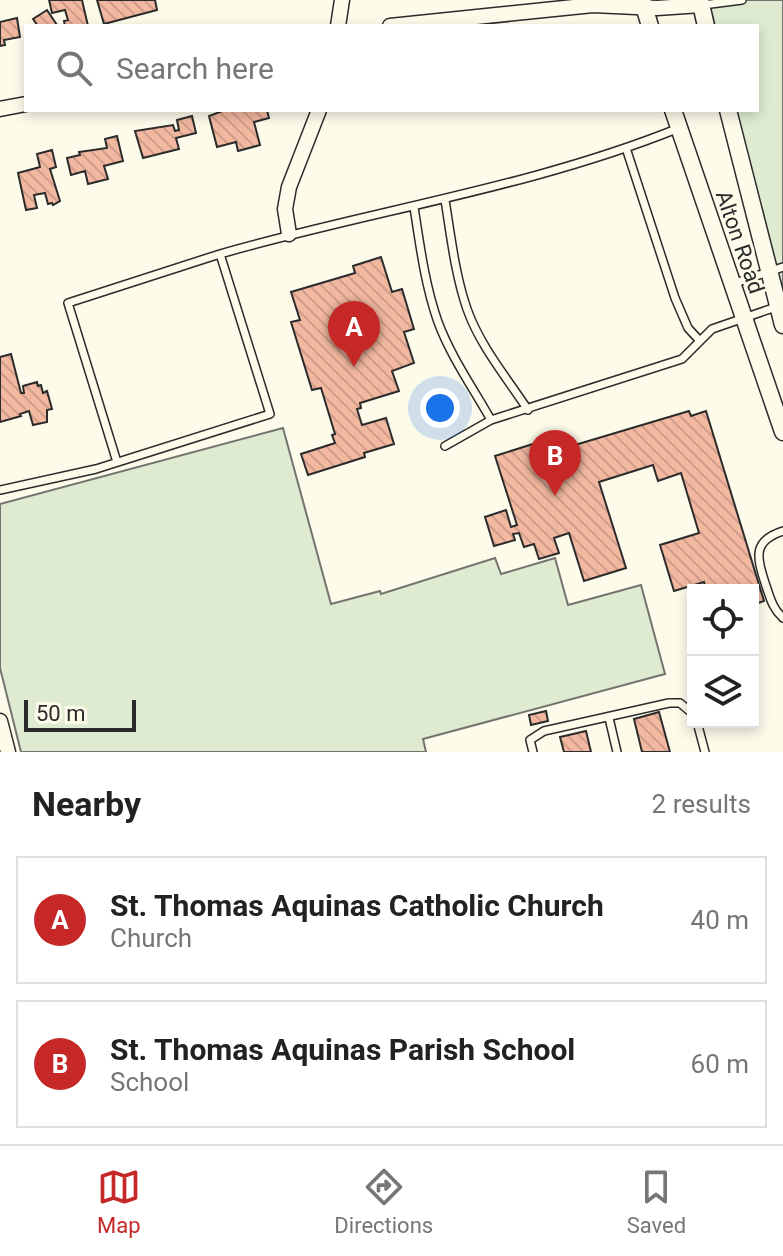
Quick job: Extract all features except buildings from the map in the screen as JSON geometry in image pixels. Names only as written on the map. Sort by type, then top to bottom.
[{"type":"street","points":[[338,24],[342,0]]},
{"type":"street","points":[[643,3],[649,24]]},
{"type":"street","points":[[409,24],[580,6],[643,3],[657,8],[700,3],[705,24]]},
{"type":"street","points":[[0,109],[24,104]]},
{"type":"street","points":[[289,234],[285,209],[289,187],[318,112]]},
{"type":"street","name":"Alton Road","points":[[674,112],[783,432]]},
{"type":"street","name":"Alton Road","points":[[729,112],[776,269],[778,307],[783,325]]},
{"type":"street","points":[[0,721],[8,752]]},
{"type":"lane","points":[[700,3],[742,0]]},
{"type":"lane","points":[[117,462],[68,303],[289,234],[533,178],[679,128]]},
{"type":"lane","points":[[626,148],[675,298],[688,328],[700,341]]},
{"type":"lane","points":[[445,200],[460,287],[468,312],[488,350],[528,410]]},
{"type":"lane","points":[[414,207],[423,267],[439,324],[454,357],[491,420]]},
{"type":"lane","points":[[0,490],[117,462],[270,414],[220,254]]},
{"type":"lane","points":[[732,285],[776,269]]},
{"type":"lane","points":[[445,446],[491,420],[682,359],[712,329],[778,307]]},
{"type":"lane","points":[[783,531],[773,534],[763,543],[757,556],[772,606],[783,618]]},
{"type":"lane","points":[[533,752],[530,740],[544,731],[669,703],[680,703],[687,709]]},
{"type":"lane","points":[[609,718],[617,752]]},
{"type":"lane","points":[[699,728],[705,752]]},
{"type":"green space","points":[[708,0],[783,0],[783,298],[736,112],[759,112],[759,24],[714,24]]},
{"type":"green space","points":[[283,428],[331,604],[380,591],[381,594],[495,558],[501,574],[555,558],[568,605],[641,585],[665,674],[423,739],[426,752],[21,752],[0,668],[0,504]]},
{"type":"place","name":"St. Thomas Aquinas Catholic Church","points":[[354,367]]},
{"type":"place","name":"St. Thomas Aquinas Parish School","points":[[555,496]]}]
